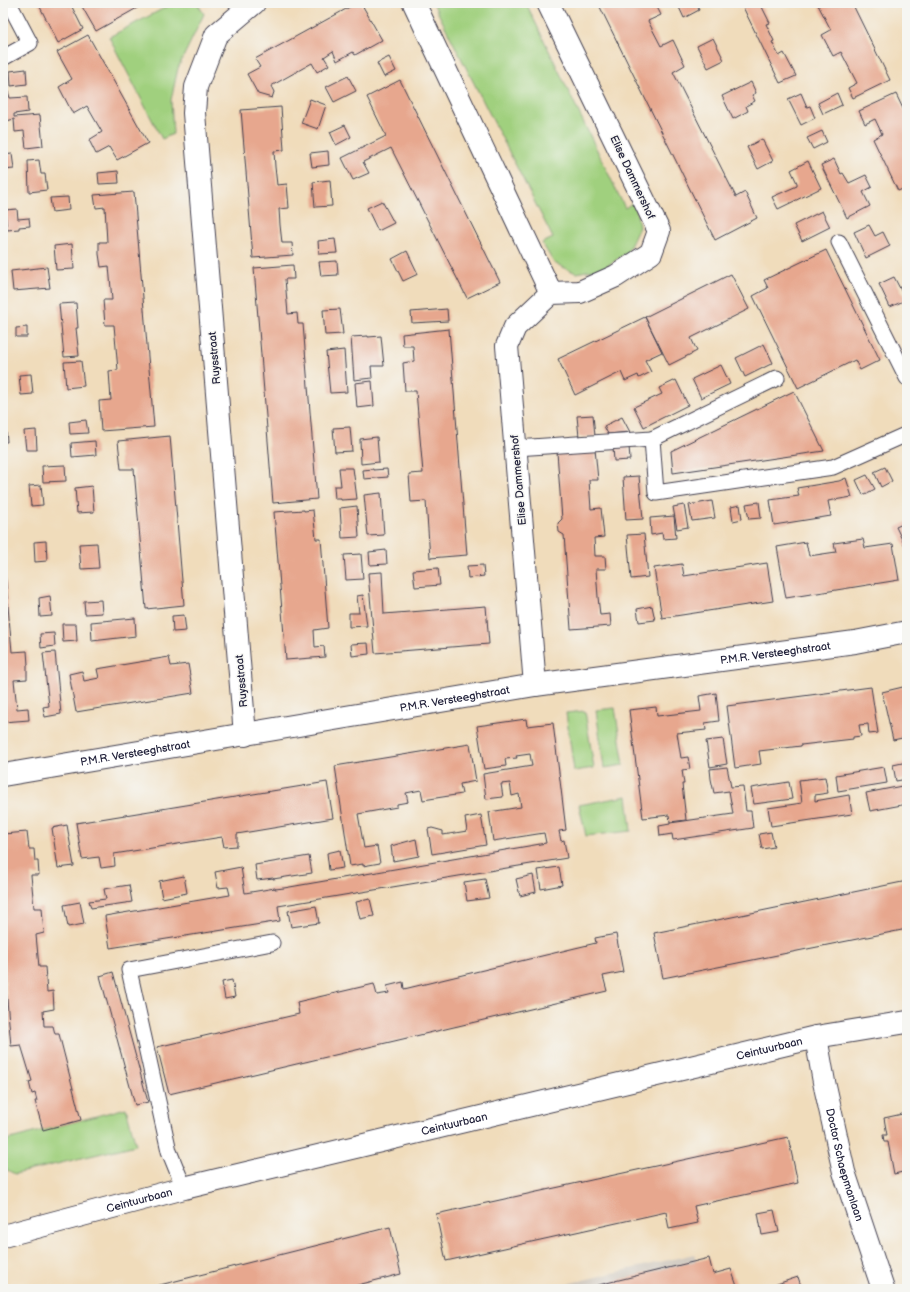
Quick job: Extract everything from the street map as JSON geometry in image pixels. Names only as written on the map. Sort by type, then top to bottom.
[{"type":"street","name":"Ruysstraat","points":[[246,735],[194,113],[196,87],[216,35],[254,3]]},
{"type":"street","points":[[414,3],[551,293]]},
{"type":"street","name":"Elise Dammershof","points":[[535,685],[507,346],[515,327],[551,293],[580,292],[616,276],[651,253],[659,231],[548,3]]},
{"type":"street","name":"P.M.R. Versteeghstraat","points":[[3,775],[535,685],[847,643],[907,632]]},
{"type":"street","name":"Ceintuurbaan","points":[[3,1236],[184,1188],[816,1037],[907,1022]]},
{"type":"street","name":"Doctor Schaepmanlaan","points":[[816,1037],[824,1082],[844,1172],[883,1289]]},
{"type":"lane","points":[[3,58],[30,43],[9,3]]},
{"type":"lane","points":[[839,242],[903,361],[907,378]]},
{"type":"lane","points":[[516,448],[652,439],[776,378]]},
{"type":"lane","points":[[652,439],[656,493],[833,467],[907,434]]},
{"type":"lane","points":[[184,1188],[169,1151],[129,970],[272,943]]},
{"type":"shaded area","points":[[694,1254],[707,1289],[545,1289]]},
{"type":"green space","points":[[174,3],[197,3],[204,14],[178,68],[171,100],[173,134],[162,139],[109,37]]},
{"type":"green space","points":[[433,3],[526,3],[625,208],[635,201],[639,227],[627,253],[604,268],[576,273],[554,263],[542,243],[553,238]]},
{"type":"green space","points":[[615,708],[624,765],[604,768],[596,710]]},
{"type":"green space","points":[[585,711],[594,768],[574,771],[566,713]]},
{"type":"green space","points":[[627,796],[631,831],[586,836],[579,805]]},
{"type":"green space","points":[[126,1108],[136,1145],[15,1174],[3,1168],[3,1141]]},
{"type":"building","points":[[38,3],[70,3],[83,29],[58,43]]},
{"type":"building","points":[[80,3],[146,3],[96,31]]},
{"type":"building","points":[[357,3],[361,3],[382,40],[355,55],[353,52],[337,61],[333,51],[324,57],[329,65],[317,72],[312,63],[271,86],[274,92],[272,98],[258,94],[247,74],[260,67],[255,59]]},
{"type":"building","points":[[598,3],[655,3],[661,15],[648,21],[661,46],[673,40],[685,65],[673,72],[736,197],[745,192],[757,218],[715,240]]},
{"type":"building","points":[[677,3],[696,3],[699,10],[684,18]]},
{"type":"building","points":[[741,3],[760,3],[770,23],[766,24],[774,41],[772,42],[779,56],[784,53],[796,76],[780,83]]},
{"type":"building","points":[[817,3],[852,3],[890,80],[853,98],[848,88],[857,83],[841,52],[833,56],[822,35],[831,30]]},
{"type":"building","points":[[88,35],[148,143],[117,160],[109,147],[96,154],[89,140],[102,132],[87,106],[73,114],[59,87],[72,79],[57,52]]},
{"type":"building","points":[[713,38],[724,60],[708,68],[697,46]]},
{"type":"building","points":[[389,57],[396,71],[384,77],[377,63]]},
{"type":"building","points":[[26,69],[27,84],[11,86],[10,71]]},
{"type":"building","points":[[3,74],[10,98],[27,97],[28,112],[14,114],[14,117],[40,115],[43,146],[26,148],[24,131],[15,132],[14,119],[3,122]]},
{"type":"building","points":[[348,76],[356,91],[334,102],[326,87]]},
{"type":"building","points":[[400,80],[500,282],[467,298],[391,148],[363,162],[369,173],[353,180],[342,158],[386,136],[367,97]]},
{"type":"building","points":[[751,82],[756,93],[752,95],[755,101],[746,106],[748,111],[733,119],[722,96]]},
{"type":"building","points":[[801,93],[807,107],[810,106],[815,118],[801,125],[788,99]]},
{"type":"building","points":[[837,93],[842,105],[823,114],[818,103]]},
{"type":"building","points":[[896,94],[907,117],[907,187],[898,191],[873,139],[882,134],[875,119],[865,124],[859,111]]},
{"type":"building","points":[[310,99],[326,105],[318,129],[301,123]]},
{"type":"building","points":[[281,107],[284,150],[274,151],[275,167],[277,185],[287,184],[289,208],[279,209],[282,243],[292,243],[293,255],[253,258],[241,110]]},
{"type":"building","points":[[345,125],[351,137],[336,145],[330,132]]},
{"type":"building","points":[[822,131],[827,142],[813,149],[807,138]]},
{"type":"building","points":[[762,139],[773,161],[758,169],[747,147]]},
{"type":"building","points":[[328,151],[329,165],[312,167],[310,153]]},
{"type":"building","points":[[12,154],[14,169],[3,170],[3,155]]},
{"type":"building","points":[[834,159],[841,174],[843,173],[849,183],[866,175],[872,187],[863,192],[870,206],[847,218],[821,165]]},
{"type":"building","points":[[39,160],[41,174],[45,174],[47,190],[29,192],[28,161]]},
{"type":"building","points":[[808,161],[821,188],[778,209],[772,197],[797,186],[791,170]]},
{"type":"building","points":[[118,171],[119,183],[99,184],[98,173]]},
{"type":"building","points":[[330,180],[332,206],[315,207],[313,182]]},
{"type":"building","points":[[134,192],[154,427],[101,431],[99,401],[111,400],[109,371],[118,370],[114,325],[105,325],[103,300],[112,300],[109,266],[101,267],[99,254],[99,242],[107,242],[105,207],[96,208],[94,195]]},
{"type":"building","points":[[68,197],[69,210],[52,212],[50,198]]},
{"type":"building","points":[[382,201],[394,223],[378,231],[367,208]]},
{"type":"building","points":[[17,209],[18,219],[29,218],[30,226],[7,230],[5,210]]},
{"type":"building","points":[[822,211],[830,227],[802,241],[794,225]]},
{"type":"building","points":[[869,225],[875,236],[883,232],[890,246],[866,258],[854,232]]},
{"type":"building","points":[[335,239],[337,253],[319,254],[318,241]]},
{"type":"building","points":[[72,244],[74,269],[56,270],[54,246]]},
{"type":"building","points":[[826,250],[880,360],[860,370],[855,360],[798,388],[753,296],[768,288],[764,280]]},
{"type":"building","points":[[407,251],[418,274],[403,281],[392,259]]},
{"type":"building","points":[[337,261],[338,275],[321,276],[319,262]]},
{"type":"building","points":[[293,265],[294,279],[285,279],[288,314],[297,313],[298,324],[303,324],[317,499],[273,503],[254,268]]},
{"type":"building","points":[[47,267],[50,288],[13,291],[11,271]]},
{"type":"building","points":[[731,274],[749,309],[691,338],[697,351],[669,365],[645,317]]},
{"type":"building","points":[[894,277],[906,300],[890,307],[879,284]]},
{"type":"building","points":[[76,303],[78,328],[76,328],[79,356],[64,357],[59,304]]},
{"type":"building","points":[[340,309],[343,334],[325,335],[323,310]]},
{"type":"building","points":[[447,309],[448,321],[412,323],[411,312]]},
{"type":"building","points":[[645,317],[662,352],[645,360],[651,372],[639,378],[638,375],[625,381],[621,372],[575,395],[558,359]]},
{"type":"building","points":[[27,327],[27,337],[16,337],[16,328]]},
{"type":"building","points":[[449,329],[467,555],[430,558],[426,501],[411,502],[409,474],[423,473],[416,391],[405,391],[403,363],[414,361],[413,346],[403,346],[402,334]]},
{"type":"building","points":[[381,336],[384,366],[371,366],[372,378],[354,380],[351,337]]},
{"type":"building","points":[[764,344],[773,363],[745,377],[736,358]]},
{"type":"building","points":[[344,350],[347,392],[330,393],[326,352]]},
{"type":"building","points":[[81,361],[84,386],[66,388],[64,362]]},
{"type":"building","points":[[721,365],[730,384],[701,398],[692,379]]},
{"type":"building","points":[[31,374],[33,394],[21,395],[19,375]]},
{"type":"building","points":[[676,380],[688,405],[644,427],[634,407],[662,394],[659,388]]},
{"type":"building","points":[[372,381],[374,406],[357,408],[355,383]]},
{"type":"building","points":[[794,391],[824,451],[673,473],[671,451]]},
{"type":"building","points":[[3,414],[5,414],[7,442],[3,442]]},
{"type":"building","points":[[593,415],[595,436],[579,437],[577,416]]},
{"type":"building","points":[[622,417],[630,432],[608,434],[604,426]]},
{"type":"building","points":[[86,420],[88,433],[70,434],[69,422]]},
{"type":"building","points":[[350,427],[352,451],[335,452],[333,428]]},
{"type":"building","points":[[36,430],[37,450],[26,450],[24,431]]},
{"type":"building","points":[[170,436],[184,605],[146,609],[134,469],[121,469],[118,441]]},
{"type":"building","points":[[377,437],[379,462],[361,464],[360,439]]},
{"type":"building","points":[[95,441],[96,455],[72,457],[71,443]]},
{"type":"building","points":[[629,446],[630,460],[614,461],[613,447]]},
{"type":"building","points":[[595,449],[598,480],[589,480],[591,509],[601,508],[604,537],[594,538],[595,556],[605,556],[606,569],[596,569],[598,597],[600,615],[610,614],[611,626],[571,629],[564,535],[559,532],[558,523],[562,519],[557,452]]},
{"type":"building","points":[[65,465],[66,481],[43,482],[42,466]]},
{"type":"building","points":[[885,467],[892,481],[881,487],[874,472]]},
{"type":"building","points":[[339,468],[353,468],[357,499],[335,499],[334,486],[341,486]]},
{"type":"building","points":[[387,469],[388,477],[364,479],[363,470]]},
{"type":"building","points":[[867,475],[875,489],[863,495],[856,480]]},
{"type":"building","points":[[639,476],[643,519],[626,520],[623,477]]},
{"type":"building","points":[[846,478],[852,497],[828,501],[831,516],[774,525],[770,500],[799,496],[797,488],[839,481]]},
{"type":"building","points":[[41,485],[43,505],[31,506],[29,486]]},
{"type":"building","points":[[92,486],[94,512],[77,513],[75,488]]},
{"type":"building","points":[[381,493],[384,535],[368,536],[364,495]]},
{"type":"building","points":[[712,501],[715,518],[692,521],[689,505]]},
{"type":"building","points":[[759,502],[761,518],[749,519],[746,504]]},
{"type":"building","points":[[684,505],[688,527],[677,529],[673,507]]},
{"type":"building","points":[[740,505],[742,519],[733,521],[731,507]]},
{"type":"building","points":[[357,506],[359,537],[342,538],[340,508]]},
{"type":"building","points":[[313,510],[316,539],[321,539],[328,628],[314,630],[315,647],[324,646],[325,657],[286,660],[274,512]]},
{"type":"building","points":[[674,516],[676,538],[663,539],[662,533],[651,535],[650,518]]},
{"type":"building","points":[[907,522],[907,550],[896,527]]},
{"type":"building","points":[[644,534],[648,577],[631,579],[627,535]]},
{"type":"building","points":[[863,539],[865,548],[893,544],[899,580],[786,598],[777,547],[806,542],[809,556],[836,552],[834,543]]},
{"type":"building","points":[[46,541],[47,561],[35,562],[34,542]]},
{"type":"building","points":[[97,543],[99,568],[81,569],[79,544]]},
{"type":"building","points":[[386,550],[387,564],[370,565],[369,552]]},
{"type":"building","points":[[361,554],[363,579],[346,580],[344,555]]},
{"type":"building","points":[[3,560],[12,652],[27,651],[27,679],[14,680],[17,709],[28,708],[29,720],[3,722]]},
{"type":"building","points":[[767,563],[773,601],[662,618],[654,568],[682,564],[684,576]]},
{"type":"building","points":[[483,565],[484,576],[468,578],[467,566]]},
{"type":"building","points":[[438,568],[440,585],[415,587],[413,570]]},
{"type":"building","points":[[382,572],[384,614],[486,606],[489,644],[375,653],[368,573]]},
{"type":"building","points":[[363,595],[367,626],[349,627],[349,613],[359,613],[357,596]]},
{"type":"building","points":[[50,596],[52,616],[40,617],[39,598]]},
{"type":"building","points":[[101,600],[102,613],[85,614],[84,601]]},
{"type":"building","points":[[652,606],[655,620],[639,622],[637,609]]},
{"type":"building","points":[[184,615],[186,631],[173,632],[172,616]]},
{"type":"building","points":[[135,618],[136,636],[92,641],[91,622]]},
{"type":"building","points":[[62,624],[76,624],[77,641],[63,642]]},
{"type":"building","points":[[54,633],[55,646],[41,648],[40,634]]},
{"type":"building","points":[[368,643],[369,654],[352,656],[351,644]]},
{"type":"building","points":[[55,652],[61,714],[45,717],[43,707],[49,706],[43,653]]},
{"type":"building","points":[[169,657],[171,666],[188,664],[193,693],[76,712],[69,674],[82,671],[84,681],[99,678],[97,669]]},
{"type":"building","points":[[907,686],[907,737],[893,740],[882,692]]},
{"type":"building","points":[[871,687],[878,733],[869,734],[868,724],[859,725],[861,736],[853,737],[853,739],[759,751],[761,764],[735,768],[727,706]]},
{"type":"building","points":[[716,693],[719,721],[705,723],[706,730],[677,733],[681,758],[688,757],[690,769],[682,770],[686,820],[670,822],[669,815],[643,818],[629,710],[656,707],[657,716],[701,711],[699,696]]},
{"type":"building","points":[[526,719],[527,726],[553,723],[566,830],[559,831],[561,841],[564,840],[567,858],[278,906],[280,921],[110,948],[105,916],[230,895],[228,887],[218,888],[215,872],[241,867],[245,893],[284,888],[546,843],[544,833],[493,841],[489,812],[521,807],[519,794],[512,796],[510,783],[501,784],[503,797],[486,799],[483,774],[532,766],[530,754],[516,756],[517,758],[505,759],[506,766],[484,769],[477,726]]},
{"type":"building","points":[[723,739],[727,764],[710,767],[706,741]]},
{"type":"building","points":[[470,744],[476,781],[460,784],[462,794],[423,800],[421,790],[406,793],[408,802],[397,804],[397,807],[358,814],[364,848],[377,846],[380,863],[363,866],[363,864],[350,866],[335,766]]},
{"type":"building","points":[[907,762],[907,779],[896,781],[893,765]]},
{"type":"building","points":[[727,767],[731,787],[743,786],[746,811],[751,811],[753,828],[673,840],[672,834],[660,836],[659,826],[670,823],[733,814],[729,791],[714,793],[711,779],[710,769]]},
{"type":"building","points":[[884,767],[887,783],[838,791],[836,775]]},
{"type":"building","points":[[825,777],[828,793],[815,795],[815,801],[849,795],[852,814],[771,826],[768,808],[802,803],[799,780]]},
{"type":"building","points":[[327,782],[333,818],[237,834],[237,846],[224,847],[222,837],[114,854],[115,866],[101,868],[99,857],[82,859],[76,823]]},
{"type":"building","points":[[789,782],[792,799],[754,804],[751,788]]},
{"type":"building","points":[[907,785],[907,804],[870,811],[866,793]]},
{"type":"building","points":[[481,815],[486,845],[432,854],[428,829],[432,828],[443,831],[443,835],[467,831],[465,818]]},
{"type":"building","points":[[67,825],[74,866],[58,868],[52,828]]},
{"type":"building","points":[[27,832],[29,849],[34,849],[35,861],[38,861],[39,875],[31,875],[34,908],[42,908],[44,933],[36,935],[39,967],[45,967],[47,992],[53,991],[54,1009],[43,1011],[44,1026],[53,1026],[55,1034],[59,1034],[81,1120],[43,1130],[35,1101],[37,1101],[35,1093],[32,1094],[29,1082],[32,1081],[21,1045],[11,1046],[3,953],[3,834]]},
{"type":"building","points":[[771,832],[774,847],[762,849],[759,834]]},
{"type":"building","points":[[416,839],[419,856],[393,861],[391,846]]},
{"type":"building","points":[[340,850],[343,868],[329,870],[327,853]]},
{"type":"building","points":[[309,856],[312,873],[257,880],[255,865]]},
{"type":"building","points":[[559,867],[562,885],[541,889],[538,870]]},
{"type":"building","points":[[533,875],[536,892],[520,896],[516,879]]},
{"type":"building","points":[[184,876],[187,893],[162,898],[159,881]]},
{"type":"building","points":[[485,879],[489,898],[467,901],[464,882]]},
{"type":"building","points":[[907,881],[907,929],[663,978],[654,933]]},
{"type":"building","points":[[129,885],[132,902],[91,908],[89,901],[106,899],[104,889]]},
{"type":"building","points":[[370,899],[374,916],[360,919],[356,902]]},
{"type":"building","points":[[80,902],[84,924],[68,927],[64,905]]},
{"type":"building","points":[[316,906],[319,923],[291,927],[288,911]]},
{"type":"building","points":[[616,934],[623,972],[603,976],[607,991],[169,1094],[157,1047],[299,1014],[297,1002],[374,984],[377,995],[389,993],[387,986],[403,982],[404,989],[596,943],[595,938]]},
{"type":"building","points":[[113,972],[148,1102],[135,1105],[100,976]]},
{"type":"building","points":[[232,980],[235,997],[225,999],[222,982]]},
{"type":"building","points":[[907,1113],[907,1171],[894,1174],[888,1142],[884,1142],[883,1135],[887,1135],[884,1118]]},
{"type":"building","points":[[788,1137],[798,1183],[694,1206],[698,1223],[669,1229],[666,1212],[446,1261],[436,1214]]},
{"type":"building","points":[[774,1210],[779,1232],[762,1235],[758,1213]]},
{"type":"building","points":[[390,1227],[401,1274],[342,1289],[144,1289]]},
{"type":"building","points":[[709,1258],[713,1274],[731,1269],[738,1289],[582,1289]]},
{"type":"building","points":[[798,1277],[802,1289],[765,1289],[765,1288]]}]
